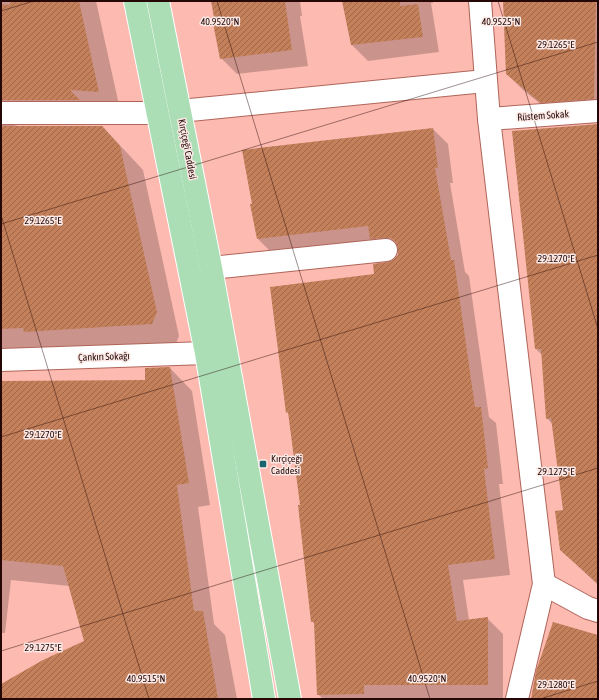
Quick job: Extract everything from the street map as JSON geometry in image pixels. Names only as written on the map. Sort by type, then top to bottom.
[{"type":"main road","points":[[135,1],[159,113],[206,353],[264,699]]},
{"type":"main road","name":"Kırçiçeği Caddesi","points":[[158,1],[211,268],[290,699]]},
{"type":"street","points":[[480,1],[489,118],[544,584],[517,699]]},
{"type":"street","points":[[180,111],[485,81]]},
{"type":"street","name":"Rüstem Sokak","points":[[489,118],[598,111]]},
{"type":"street","points":[[1,113],[159,113]]},
{"type":"street","points":[[211,268],[386,250]]},
{"type":"street","name":"Çankırı Sokağı","points":[[1,360],[206,353]]},
{"type":"street","points":[[544,584],[588,608],[598,611]]},
{"type":"building","points":[[11,1],[79,1],[99,92],[70,90],[80,100],[1,100],[1,4],[9,5]]},
{"type":"building","points":[[211,1],[285,1],[292,50],[220,59],[213,23],[215,23]]},
{"type":"building","points":[[342,1],[400,1],[400,6],[418,4],[423,37],[351,45]]},
{"type":"building","points":[[503,1],[596,1],[594,99],[541,103],[506,74]]},
{"type":"building","points":[[598,124],[598,584],[560,550],[555,511],[563,510],[551,418],[546,419],[541,349],[535,349],[512,131]]},
{"type":"building","points":[[1,126],[102,126],[120,146],[157,312],[152,324],[24,332],[23,328],[1,329]]},
{"type":"building","points":[[433,128],[438,168],[435,168],[451,260],[454,260],[475,407],[481,407],[488,468],[484,469],[495,559],[448,565],[457,621],[488,617],[488,685],[364,685],[364,694],[317,695],[314,622],[311,622],[298,505],[300,505],[288,412],[286,413],[270,287],[374,274],[373,264],[393,260],[398,255],[398,248],[396,242],[391,238],[370,239],[368,226],[257,239],[242,150]]},
{"type":"building","points":[[170,367],[189,483],[177,485],[194,611],[203,611],[218,699],[1,699],[1,684],[43,660],[84,641],[63,566],[1,560],[1,381],[145,380],[145,368]]},
{"type":"building","points":[[553,622],[598,635],[598,699],[531,699],[536,671]]},
{"type":"place","name":"Kırçiçeği Caddesi","points":[[263,464]]}]
